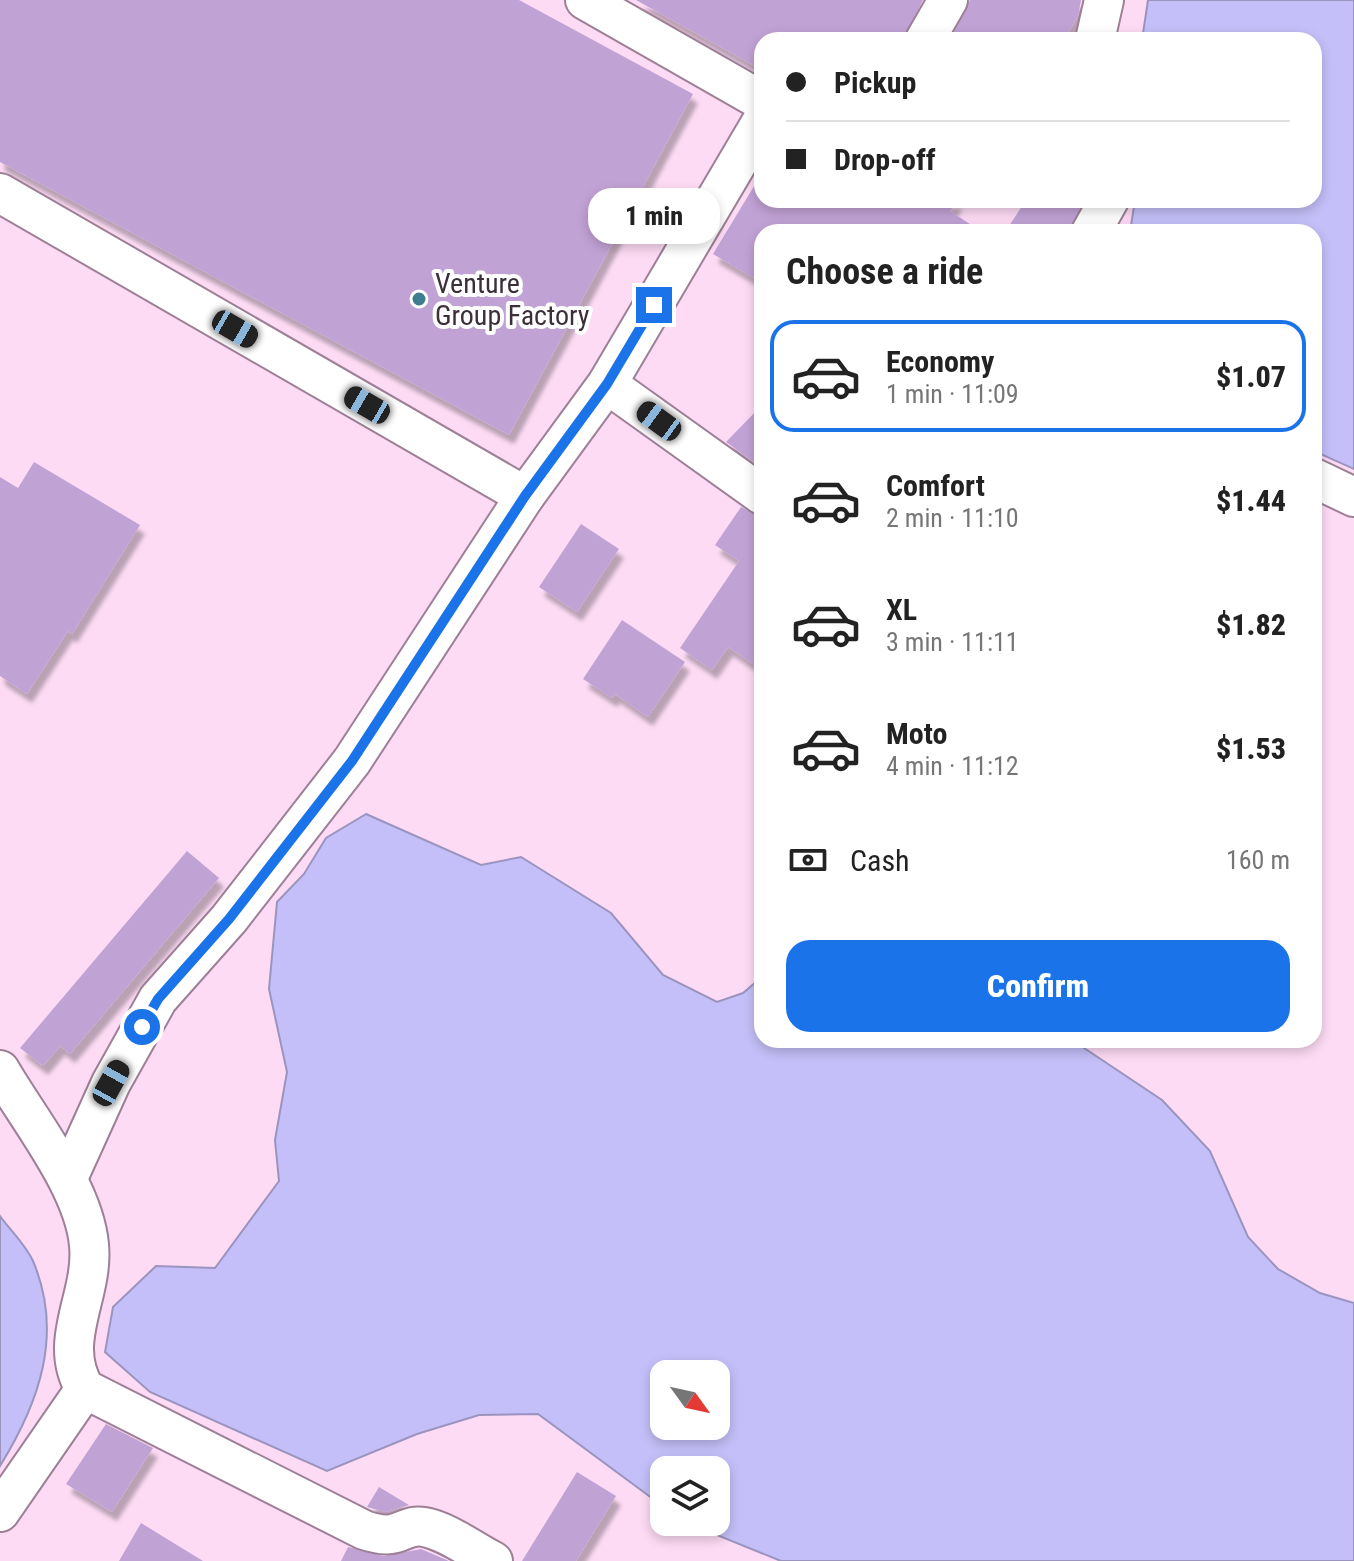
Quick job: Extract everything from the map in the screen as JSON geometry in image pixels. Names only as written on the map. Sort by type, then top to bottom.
[{"type":"street","points":[[585,0],[754,96]]},
{"type":"street","points":[[930,32],[948,0]]},
{"type":"street","points":[[1097,32],[1104,0]]},
{"type":"street","points":[[68,1178],[111,1083],[158,999],[229,919],[352,761],[525,496],[607,384],[754,135]]},
{"type":"street","points":[[0,193],[525,496]]},
{"type":"street","points":[[607,384],[754,489]]},
{"type":"street","points":[[1322,482],[1354,497]]},
{"type":"street","points":[[0,1070],[68,1178],[89,1243],[89,1267],[72,1345],[75,1371],[85,1389],[364,1530],[383,1537],[398,1536],[410,1527],[425,1527],[493,1561]]},
{"type":"street","points":[[0,1512],[85,1389]]},
{"type":"shaded area","points":[[1148,0],[1354,0],[1354,469],[1322,455],[1322,224],[1131,224],[1134,208],[1322,208],[1322,32],[1143,32]]},
{"type":"shaded area","points":[[366,814],[481,865],[521,857],[611,913],[663,975],[717,1002],[743,993],[754,984],[754,1048],[1084,1048],[1162,1100],[1210,1151],[1248,1237],[1278,1269],[1320,1293],[1354,1303],[1354,1561],[781,1561],[719,1536],[730,1536],[730,1456],[650,1456],[650,1497],[538,1414],[479,1415],[417,1434],[327,1471],[150,1392],[105,1352],[113,1307],[156,1266],[215,1268],[279,1181],[275,1140],[287,1072],[269,989],[277,902],[304,874],[326,838]]},
{"type":"shaded area","points":[[0,1216],[33,1261],[42,1288],[46,1341],[36,1393],[0,1466]]},
{"type":"building","name":"Venture Group Factory","points":[[0,0],[519,0],[693,94],[509,435],[0,162]]},
{"type":"building","points":[[636,0],[923,0],[907,32],[754,32],[754,66]]},
{"type":"building","points":[[970,0],[1081,0],[1078,16],[1069,32],[954,32]]},
{"type":"building","points":[[754,186],[754,208],[952,208],[950,211],[970,224],[754,224],[754,278],[713,254]]},
{"type":"building","points":[[1021,208],[1080,208],[1073,224],[1010,224]]},
{"type":"building","points":[[754,413],[754,462],[726,442]]},
{"type":"building","points":[[34,462],[140,525],[72,634],[68,631],[27,694],[0,676],[0,477],[18,488]]},
{"type":"building","points":[[741,507],[754,513],[754,665],[728,647],[712,670],[680,648],[739,561],[715,545]]},
{"type":"building","points":[[581,524],[619,549],[577,612],[539,587]]},
{"type":"building","points":[[622,620],[685,662],[648,717],[615,694],[612,698],[583,679]]},
{"type":"building","points":[[187,851],[219,878],[70,1054],[60,1046],[43,1066],[20,1048]]},
{"type":"building","points":[[106,1424],[153,1448],[112,1512],[66,1484]]},
{"type":"building","points":[[577,1472],[616,1496],[576,1561],[522,1561]]},
{"type":"building","points":[[379,1487],[409,1505],[386,1512],[367,1507]]},
{"type":"building","points":[[141,1523],[203,1561],[119,1561]]},
{"type":"building","points":[[348,1547],[384,1556],[421,1549],[449,1561],[341,1561]]},
{"type":"place","name":"Venture Group Factory","points":[[419,299]]},
{"type":"route","points":[[142,1027],[158,999],[229,919],[352,761],[525,496],[607,384],[654,305]]}]
